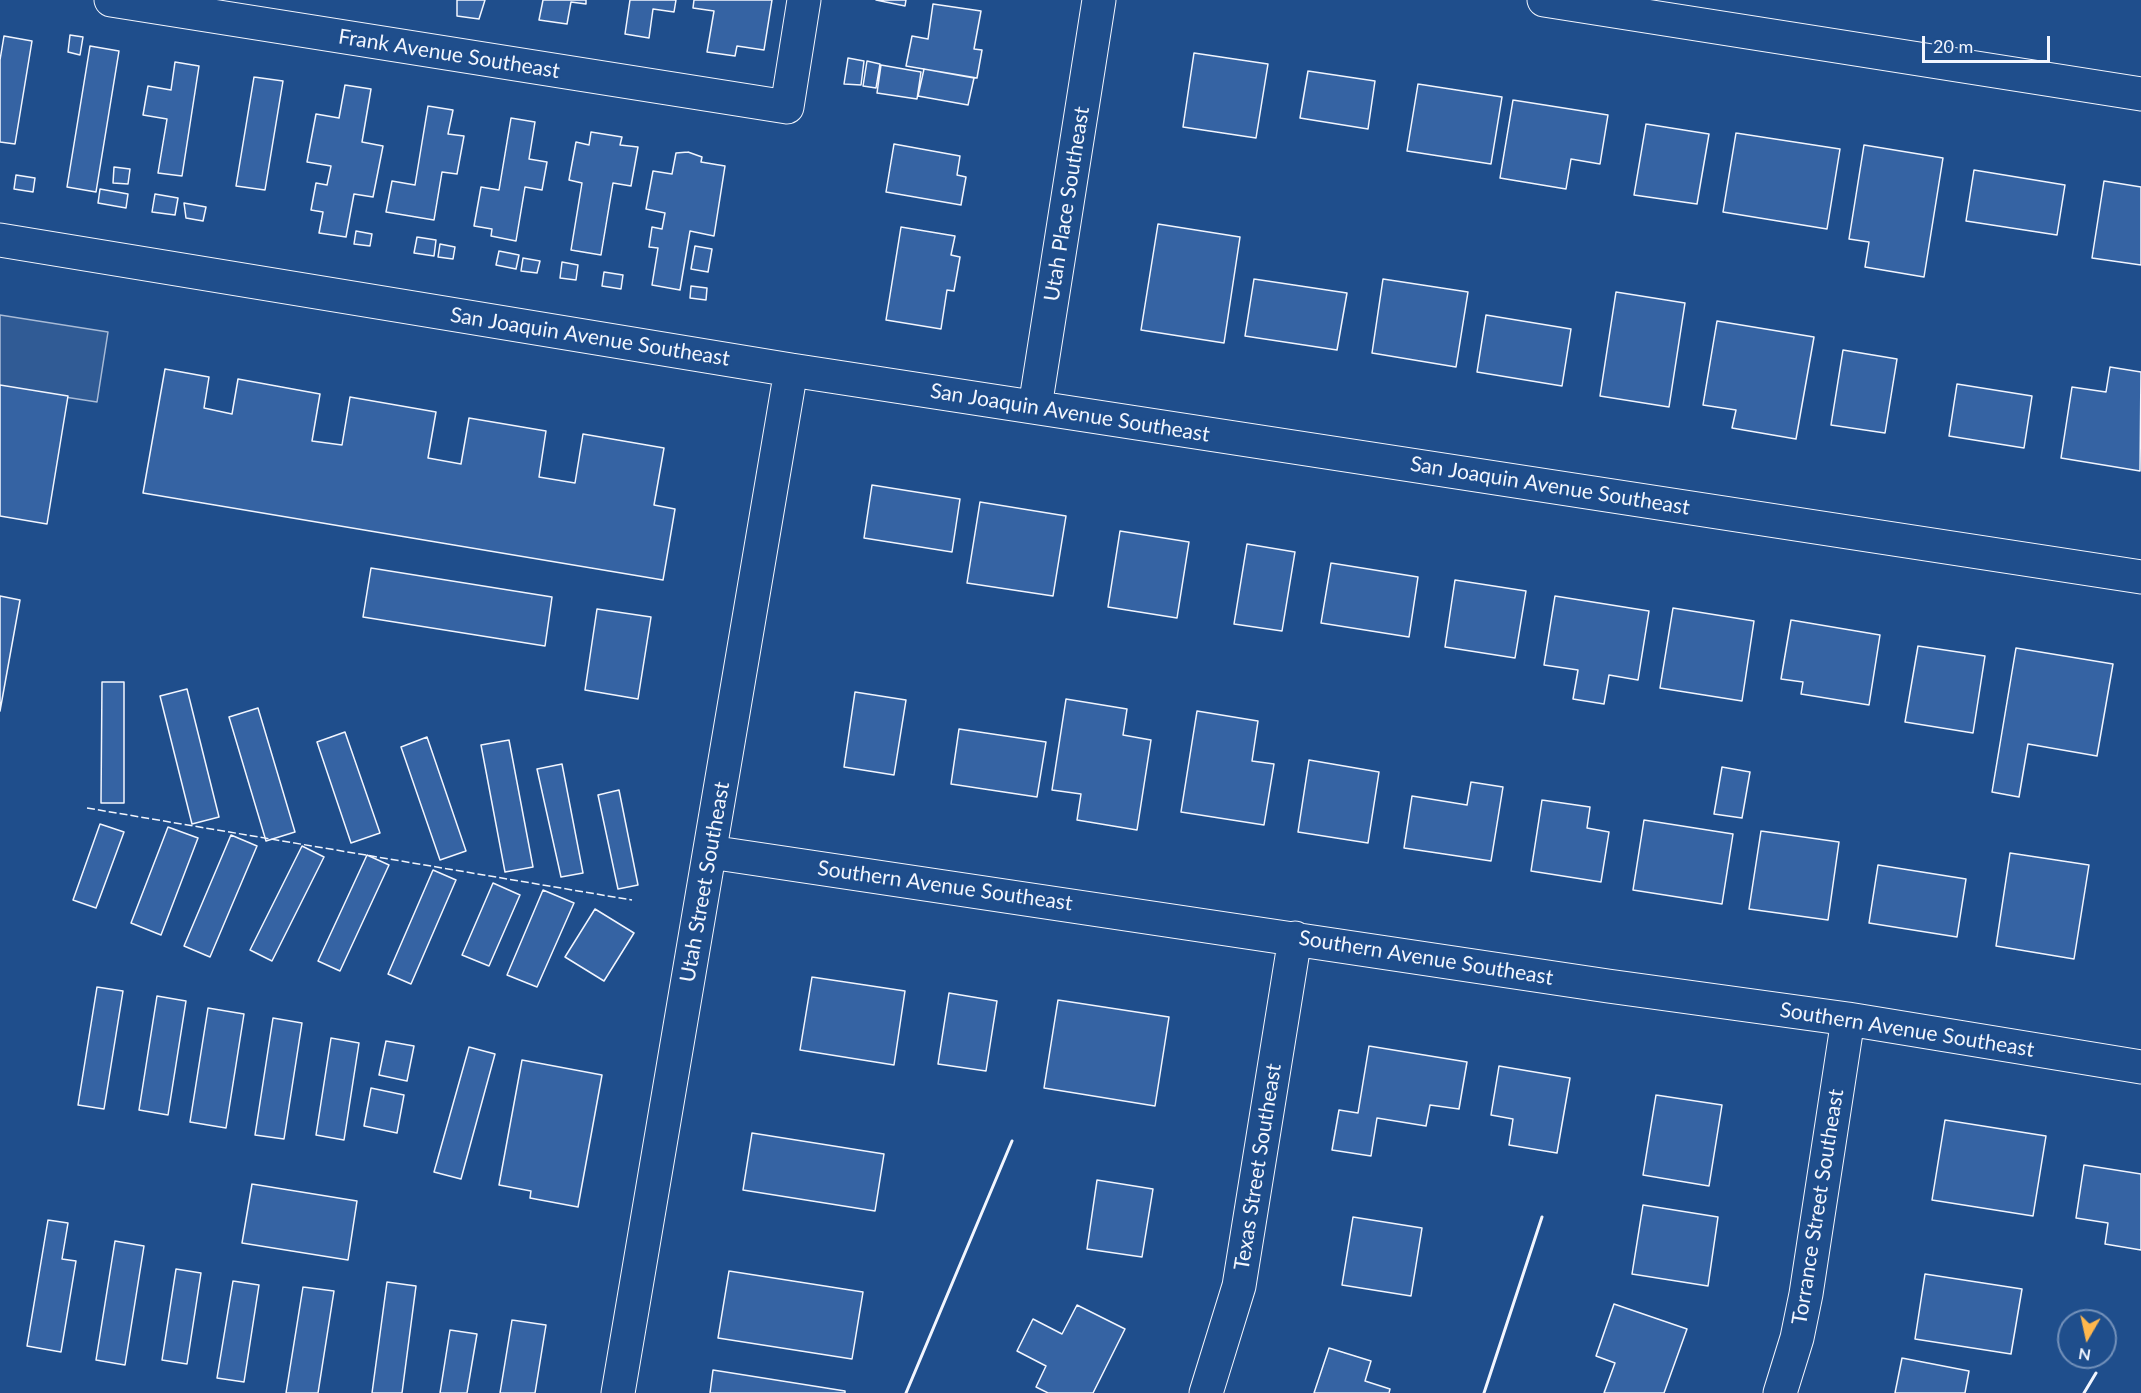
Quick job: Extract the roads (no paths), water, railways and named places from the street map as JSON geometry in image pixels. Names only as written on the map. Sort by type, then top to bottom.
[{"type":"street","name":"Frank Avenue Southeast","points":[[111,0],[787,107],[804,0]]},
{"type":"street","name":"Utah Place Southeast","points":[[1035,407],[1100,0]]},
{"type":"street","points":[[1544,0],[2141,94]]},
{"type":"street","name":"San Joaquin Avenue Southeast","points":[[0,240],[791,370],[2141,577]]},
{"type":"street","name":"Utah Street Southeast","points":[[618,1393],[791,370]]},
{"type":"street","name":"Southern Avenue Southeast","points":[[710,852],[1848,1019],[2141,1067]]},
{"type":"street","name":"Texas Street Southeast","points":[[1206,1393],[1239,1286],[1295,938]]},
{"type":"street","name":"Torrance Street Southeast","points":[[1780,1393],[1797,1338],[1806,1294],[1848,1019]]}]
